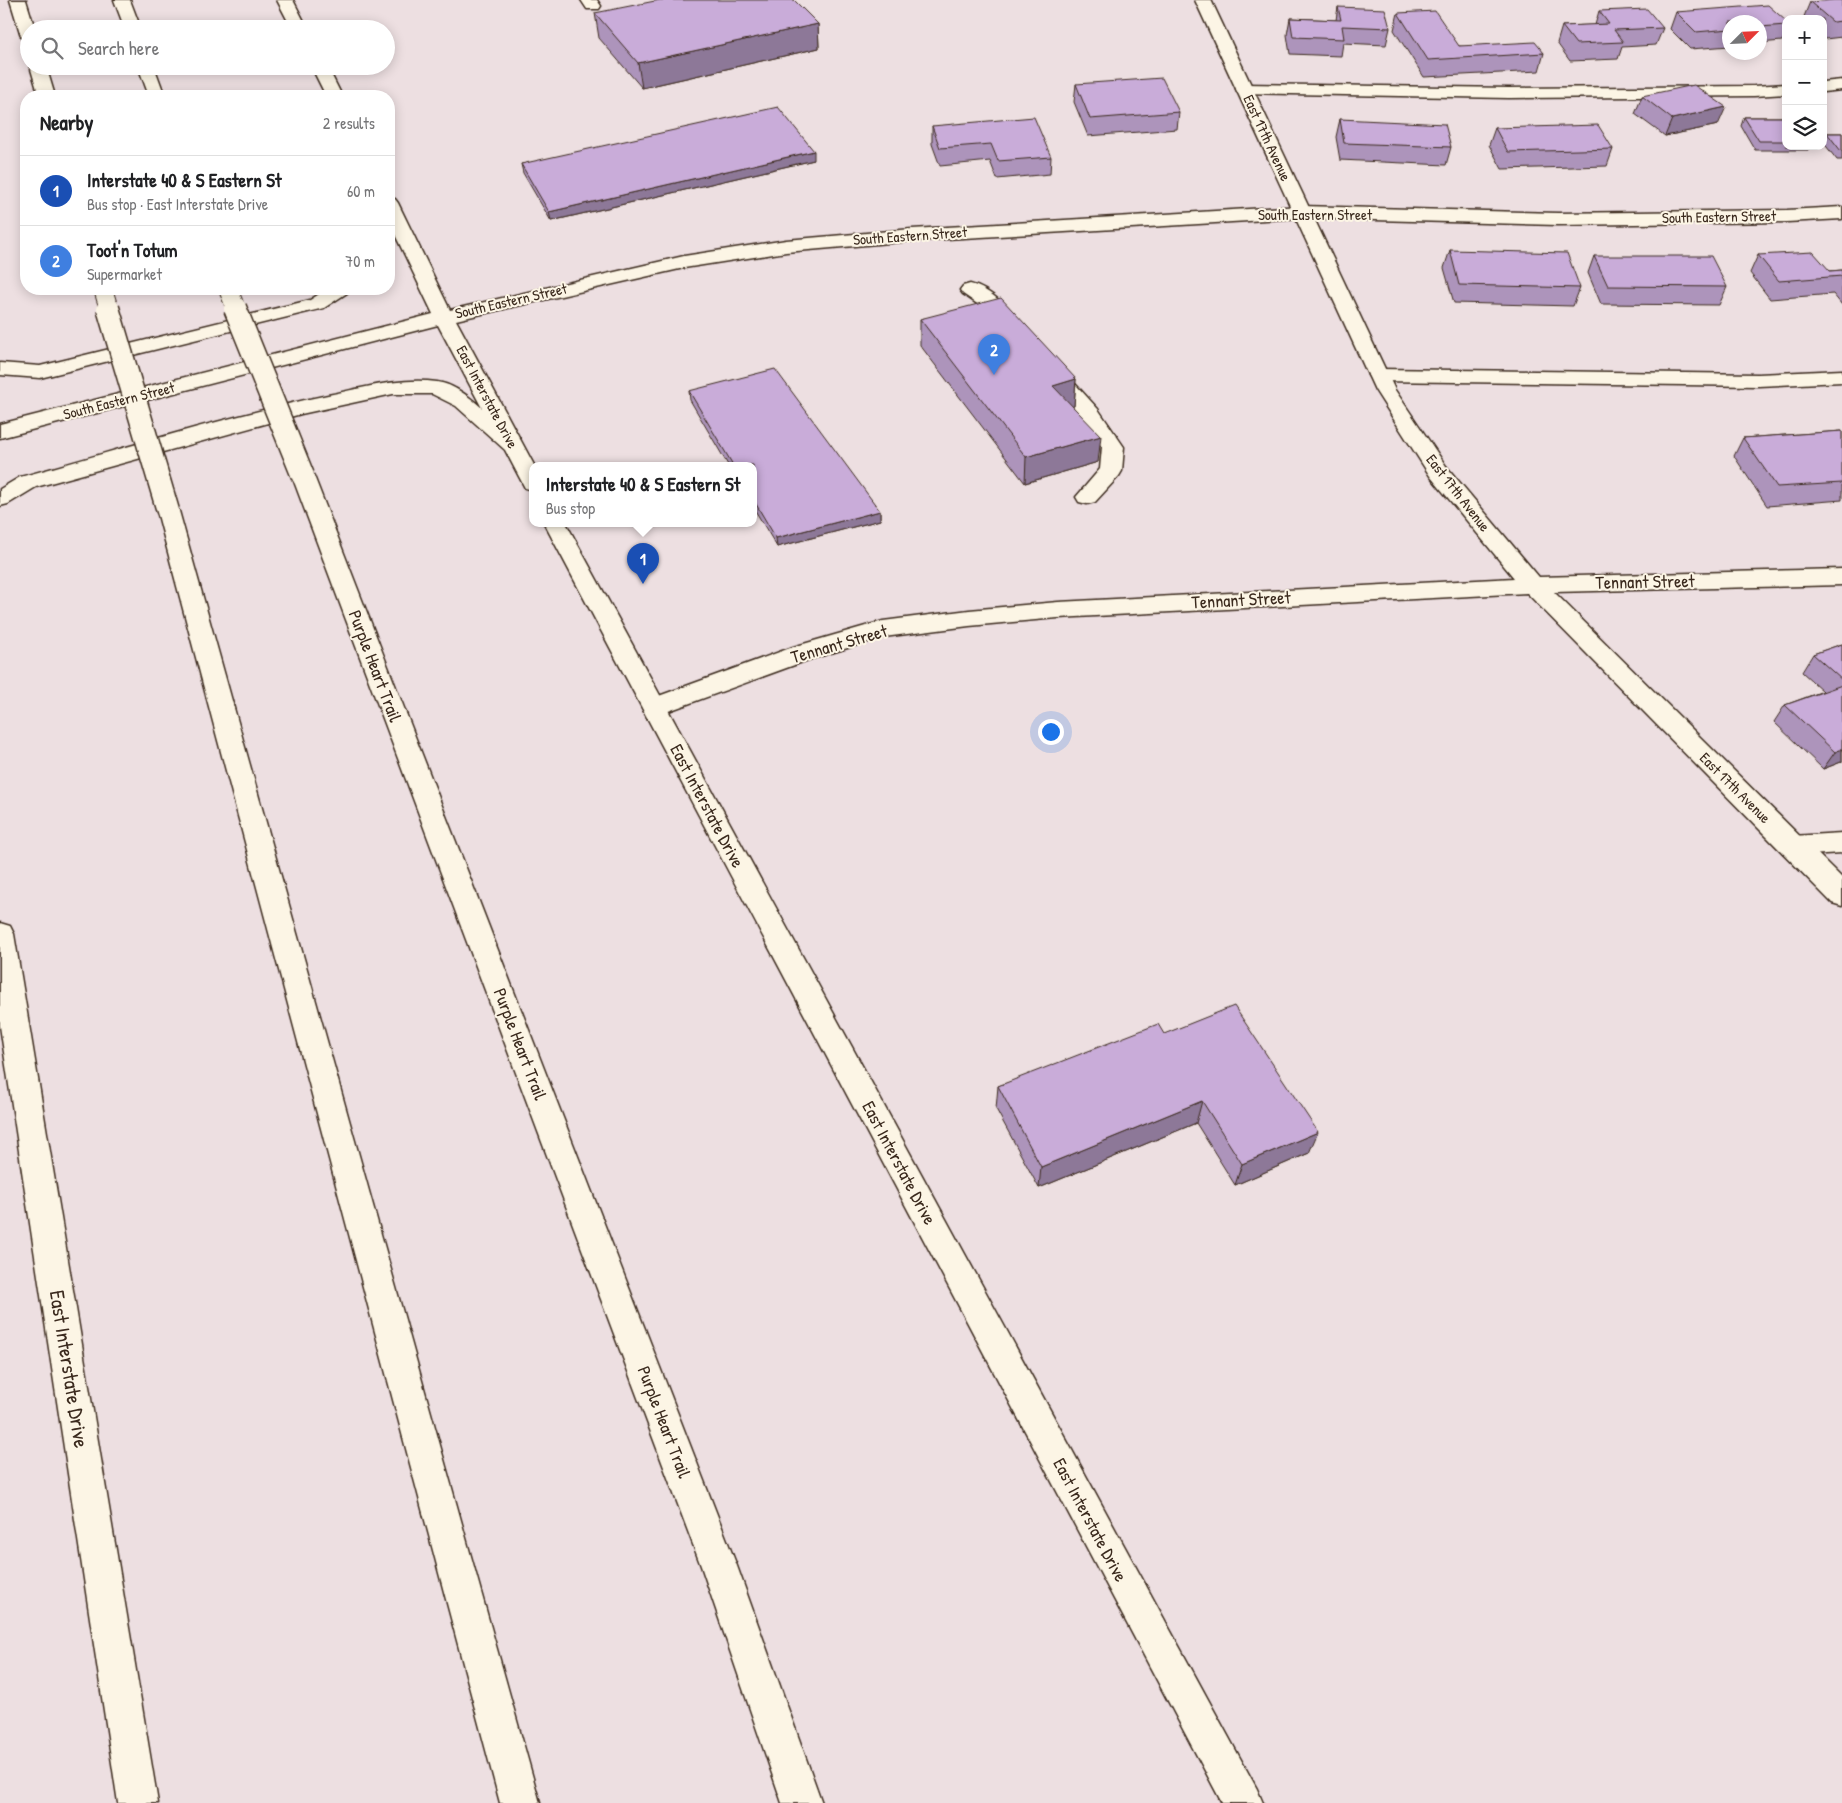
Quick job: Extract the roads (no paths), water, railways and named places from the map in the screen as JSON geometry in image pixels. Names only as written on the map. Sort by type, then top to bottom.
[{"type":"main road","points":[[18,0],[24,20]]},
{"type":"main road","points":[[122,0],[130,20]]},
{"type":"main road","points":[[285,0],[295,20]]},
{"type":"main road","name":"East 17th Avenue","points":[[1203,0],[1378,375],[1438,471],[1533,585],[1842,896]]},
{"type":"main road","points":[[40,75],[44,90]]},
{"type":"main road","points":[[149,75],[155,90]]},
{"type":"main road","points":[[324,75],[331,90]]},
{"type":"main road","points":[[1827,87],[1842,85]]},
{"type":"main road","points":[[1244,89],[1509,93],[1782,89]]},
{"type":"main road","name":"South Eastern Street","points":[[0,431],[444,317],[684,262],[786,246],[912,235],[1301,212],[1558,219],[1787,216],[1842,213]]},
{"type":"main road","name":"East Interstate Drive","points":[[396,238],[444,317],[529,476]]},
{"type":"main road","points":[[970,290],[996,308],[1091,414],[1113,447],[1111,471],[1087,497]]},
{"type":"main road","points":[[105,295],[168,511],[520,1803]]},
{"type":"main road","name":"Purple Heart Trail","points":[[230,295],[302,476],[719,1566],[802,1803]]},
{"type":"main road","points":[[0,369],[40,372],[317,304],[331,295]]},
{"type":"main road","points":[[1378,375],[1758,380],[1842,376]]},
{"type":"main road","points":[[0,499],[28,482],[298,408],[392,388],[436,388],[463,402],[513,446]]},
{"type":"main road","name":"East Interstate Drive","points":[[556,527],[1243,1803]]},
{"type":"main road","name":"Tennant Street","points":[[654,708],[802,653],[883,629],[970,618],[1058,610],[1533,585],[1842,577]]},
{"type":"main road","points":[[1792,846],[1842,843]]},
{"type":"main road","name":"East Interstate Drive","points":[[0,934],[138,1803]]},
{"type":"place","name":"Toot'n Totum","points":[[994,375]]},
{"type":"place","name":"Interstate 40 & S Eastern St","points":[[643,584]]}]
